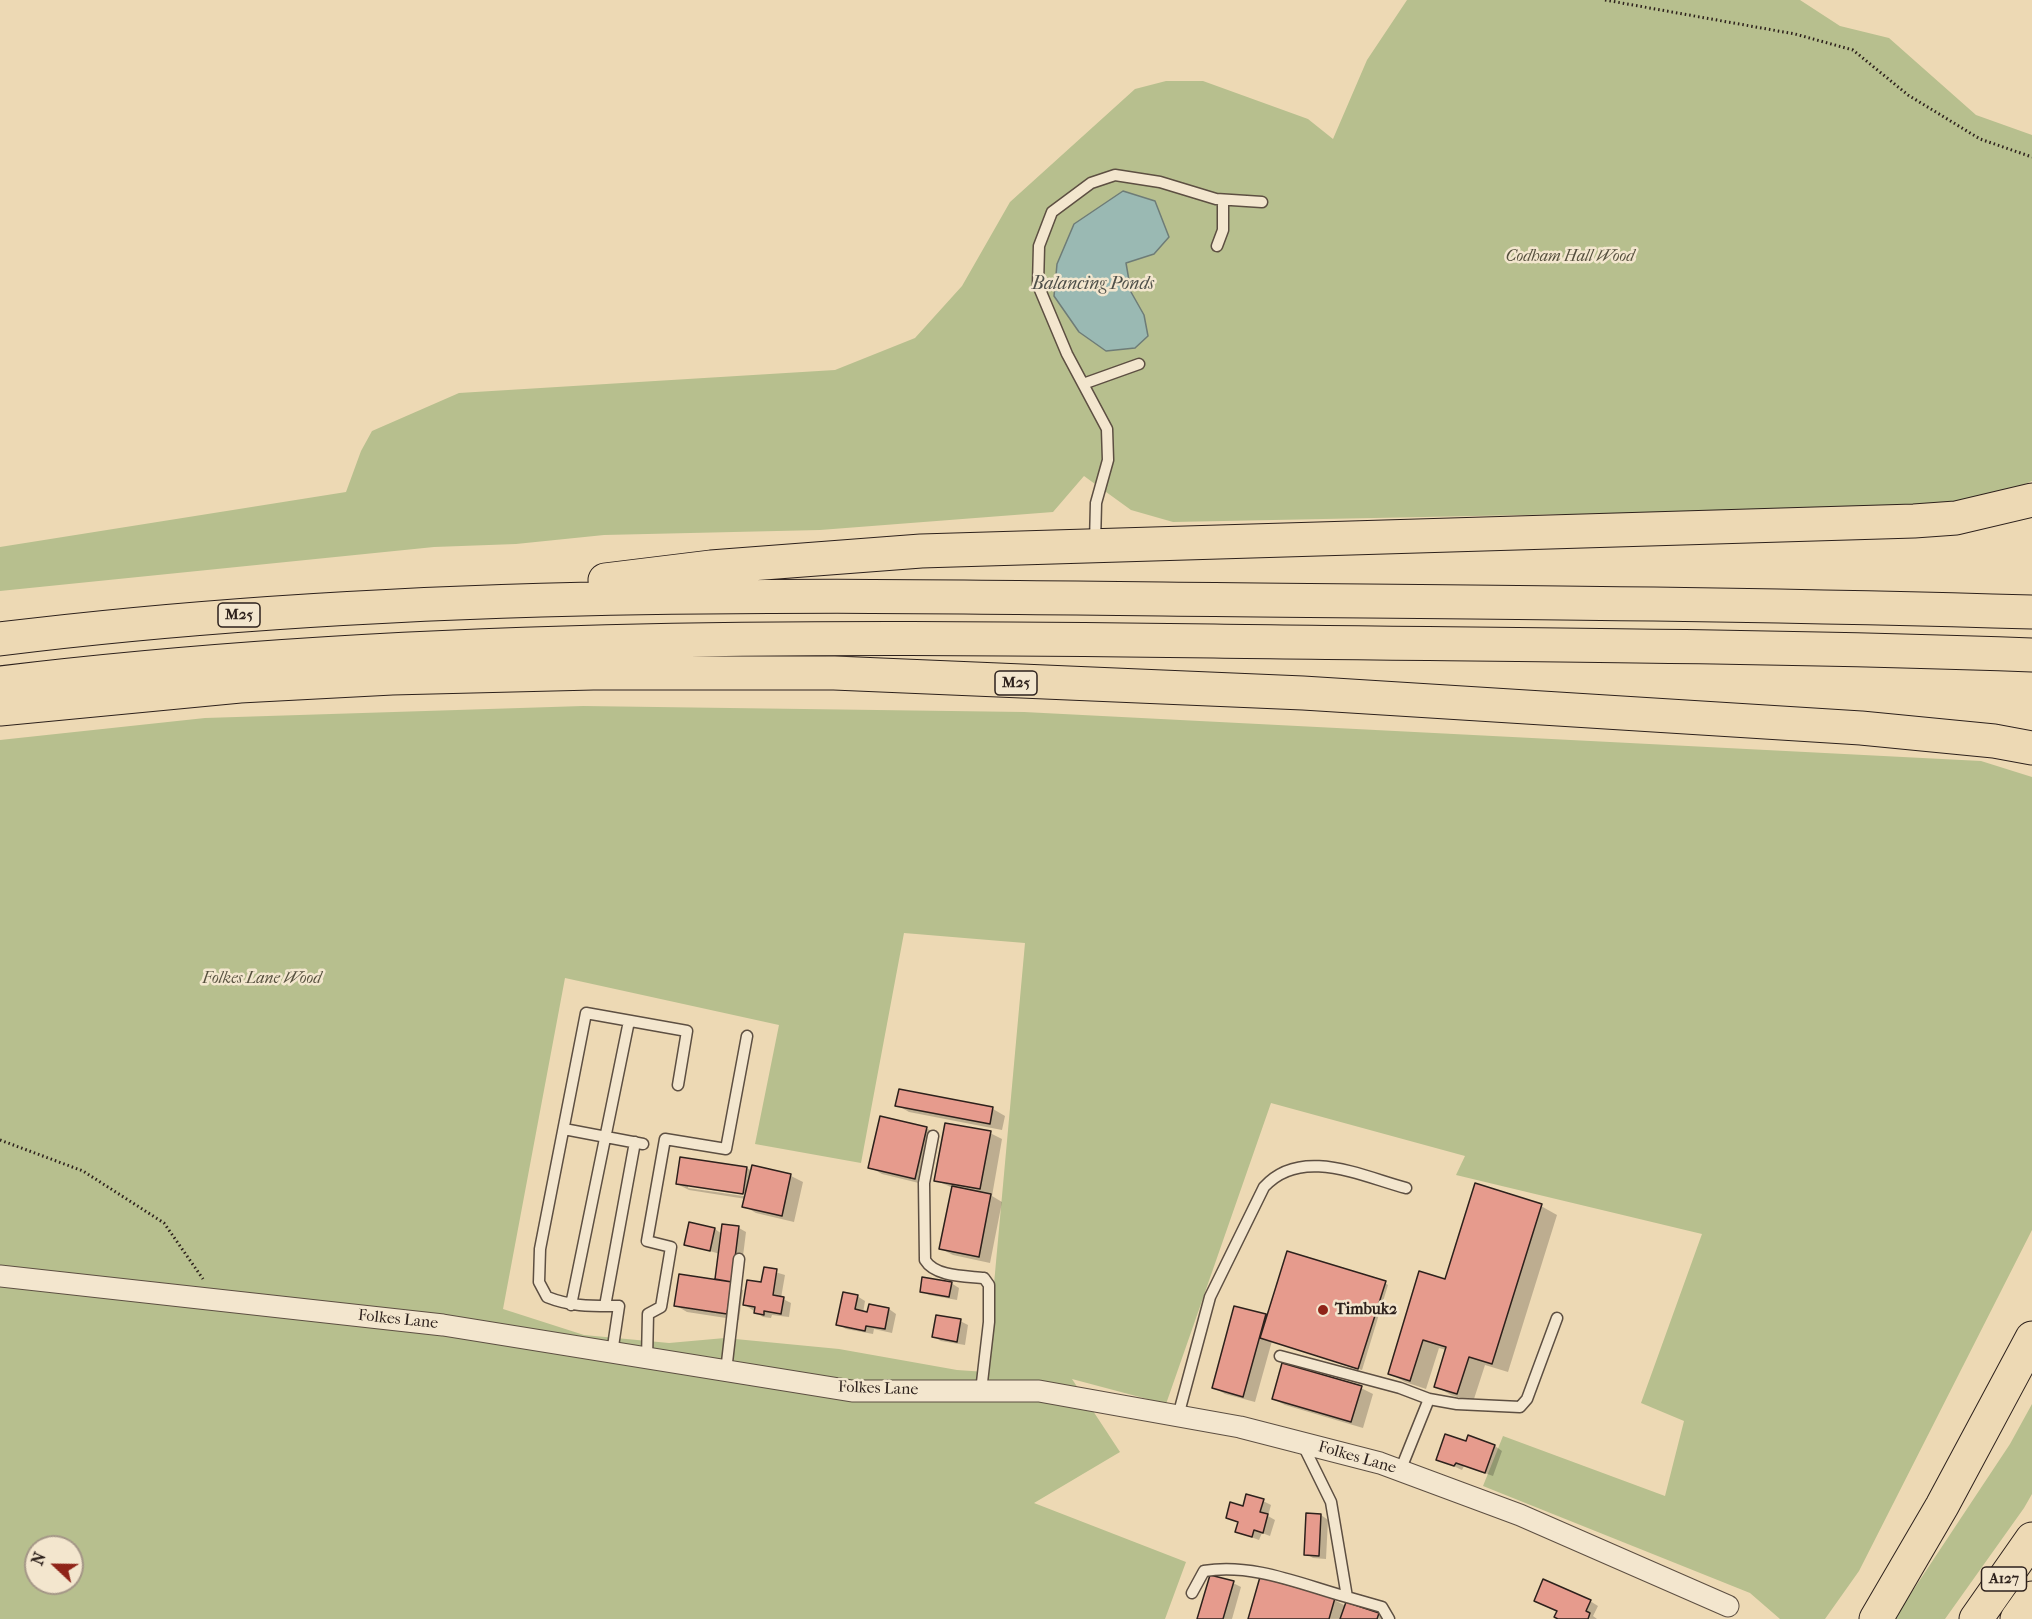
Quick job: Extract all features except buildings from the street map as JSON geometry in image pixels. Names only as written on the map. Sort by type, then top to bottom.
[{"type":"highway","name":"M25","points":[[479,600],[654,572],[921,550],[1914,521],[1956,518],[2032,500]]},
{"type":"highway","name":"M25","points":[[0,639],[218,616],[479,600],[668,596],[915,595],[2032,612]]},
{"type":"highway","points":[[0,684],[292,655],[516,643],[675,639],[1077,639],[2032,655]]},
{"type":"highway","name":"M25","points":[[0,709],[240,686],[392,678],[593,673],[834,673],[1070,685],[1185,686],[1861,728],[1995,741],[2032,748]]},
{"type":"highway","points":[[1876,1619],[1942,1506],[2032,1338]]},
{"type":"highway","name":"A127","points":[[1976,1619],[2032,1539]]},
{"type":"highway","name":"A127","points":[[2017,1619],[2032,1598]]},
{"type":"street","name":"Folkes Lane","points":[[0,1276],[443,1325],[852,1391],[1039,1391],[1240,1427],[1400,1470],[1520,1515],[1728,1606]]},
{"type":"lane","points":[[1094,546],[1096,503],[1108,460],[1107,429],[1083,384],[1038,285],[1039,246],[1052,212],[1091,183],[1115,175],[1160,182],[1223,200],[1262,202]]},
{"type":"lane","points":[[1217,246],[1223,230],[1223,200]]},
{"type":"lane","points":[[1083,384],[1139,364]]},
{"type":"lane","points":[[612,1353],[619,1306],[571,1305],[547,1298],[539,1282],[540,1249],[586,1013],[687,1031],[678,1085]]},
{"type":"lane","points":[[571,1305],[629,1021]]},
{"type":"lane","points":[[647,1359],[648,1314],[661,1307],[671,1246],[647,1241],[665,1139],[726,1149],[747,1036]]},
{"type":"lane","points":[[564,1129],[639,1143],[605,1306]]},
{"type":"lane","points":[[933,1136],[924,1183],[925,1260],[929,1266],[938,1271],[984,1278],[989,1285],[989,1322],[981,1391]]},
{"type":"lane","points":[[1178,1416],[1210,1296],[1264,1187],[1293,1167],[1308,1165],[1338,1170],[1406,1188]]},
{"type":"lane","points":[[726,1371],[739,1259]]},
{"type":"lane","points":[[1280,1356],[1400,1388],[1429,1399],[1457,1404],[1520,1407],[1527,1398],[1557,1318]]},
{"type":"lane","points":[[1400,1470],[1429,1399]]},
{"type":"lane","points":[[1302,1443],[1331,1502],[1347,1597]]},
{"type":"lane","points":[[1192,1593],[1204,1571],[1221,1568],[1252,1570],[1383,1607],[1389,1619]]},
{"type":"path","points":[[1605,0],[1796,33],[1853,50],[1908,94],[1980,139],[2032,157]]},
{"type":"path","points":[[0,1140],[83,1171],[164,1223],[218,1300]]},
{"type":"green space","name":"Codham Hall Wood","points":[[1407,0],[1800,0],[1840,26],[1889,38],[1976,115],[2032,135],[2032,481],[2013,489],[1926,507],[1173,522],[1131,510],[1084,476],[1053,512],[820,530],[604,535],[516,544],[434,547],[0,591],[0,547],[346,492],[361,451],[372,431],[459,393],[835,370],[915,338],[962,286],[1010,202],[1135,89],[1166,81],[1203,81],[1308,119],[1333,139],[1367,60]]},
{"type":"green space","name":"Folkes Lane Wood","points":[[583,706],[1024,712],[1981,761],[2032,777],[2032,1230],[1859,1571],[1825,1619],[1780,1619],[1750,1593],[1483,1486],[1503,1436],[1665,1496],[1684,1421],[1641,1403],[1702,1234],[1456,1175],[1465,1156],[1271,1103],[1166,1404],[1072,1379],[1120,1452],[1034,1503],[1186,1562],[1165,1619],[0,1619],[0,740],[205,718]],"holes":[[[904,933],[1025,943],[986,1372],[957,1370],[839,1349],[725,1338],[669,1343],[584,1335],[503,1309],[565,978],[779,1025],[755,1144],[861,1163]]]},
{"type":"green space","points":[[2032,1404],[2032,1494],[2024,1508],[1945,1619],[1894,1619],[2010,1444]]},
{"type":"water","name":"Balancing Ponds","points":[[1123,191],[1155,201],[1169,237],[1154,254],[1126,263],[1131,292],[1144,315],[1148,336],[1135,348],[1106,351],[1079,332],[1054,296],[1057,264],[1074,224]]},
{"type":"place","name":"Timbuk2","points":[[1323,1310]]}]
